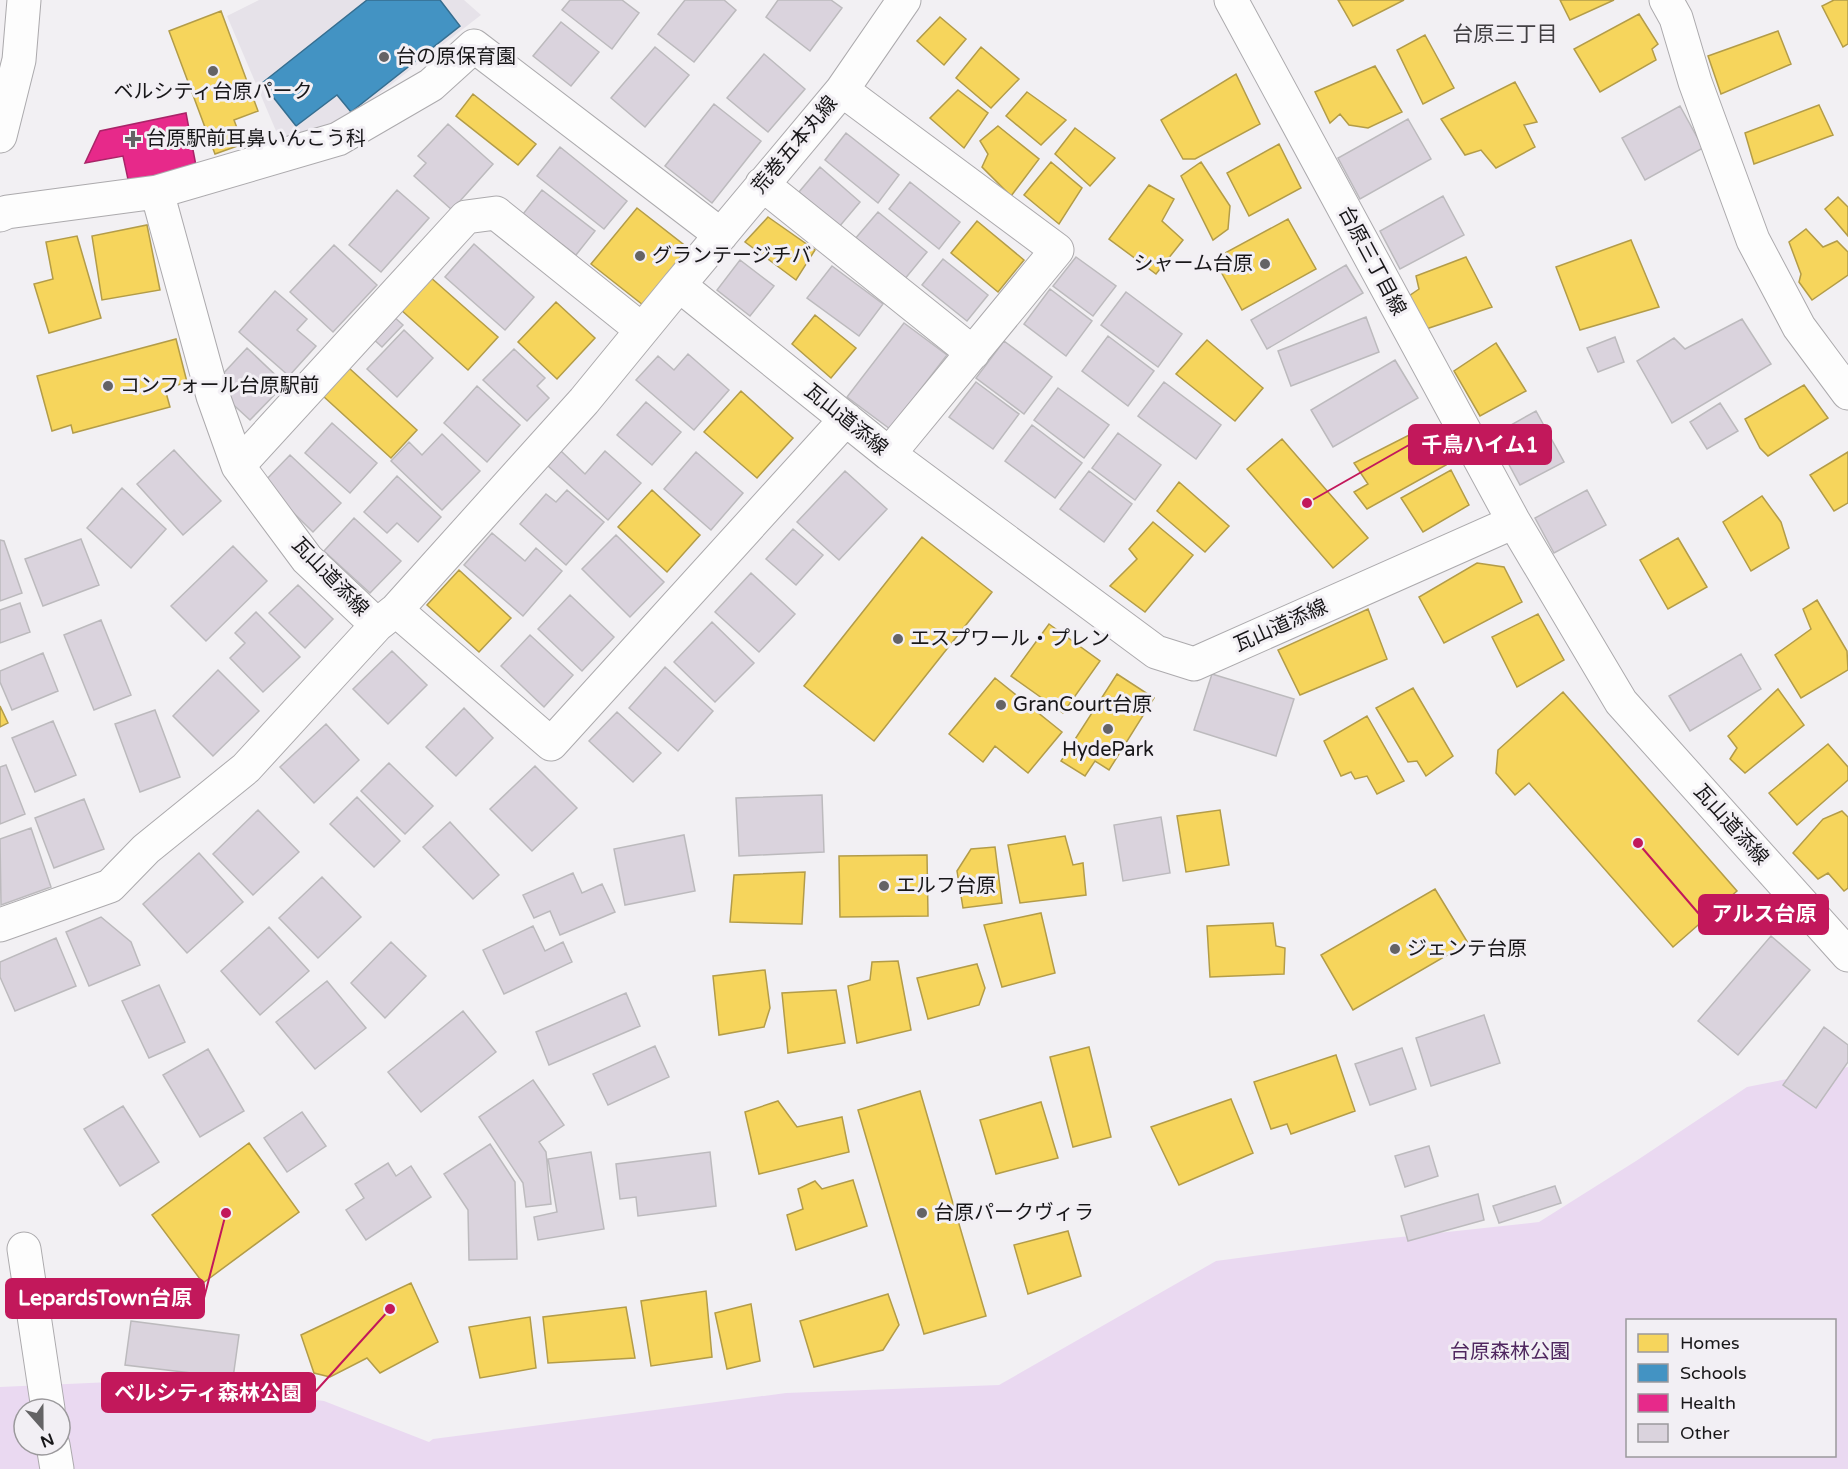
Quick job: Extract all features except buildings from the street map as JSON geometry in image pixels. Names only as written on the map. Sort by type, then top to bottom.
[{"type":"street","points":[[0,136],[19,60],[24,0]]},
{"type":"street","name":"荒巻五本丸線","points":[[679,285],[842,90],[904,0]]},
{"type":"street","name":"台原三丁目線","points":[[1231,0],[1514,522]]},
{"type":"street","points":[[1666,0],[1676,18],[1695,82],[1753,240],[1798,327],[1848,393]]},
{"type":"street","points":[[0,215],[7,212],[157,192],[339,139],[432,85],[474,46],[721,235]]},
{"type":"street","points":[[842,90],[1057,250],[889,454]]},
{"type":"street","points":[[762,184],[973,353]]},
{"type":"street","name":"瓦山道添線","points":[[157,192],[213,396],[238,466],[307,559],[386,618],[584,401],[679,285],[889,454],[1156,652],[1194,664],[1514,522],[1621,702],[1848,955]]},
{"type":"street","points":[[238,466],[466,217],[496,213],[642,330]]},
{"type":"street","points":[[0,925],[110,886],[146,849],[246,768],[386,618],[551,744],[846,419]]},
{"type":"street","points":[[24,1249],[46,1397]]},
{"type":"shaded area","points":[[259,0],[464,0],[481,15],[335,128],[282,145],[227,16]]},
{"type":"green space","name":"台原森林公園","points":[[1848,1067],[1848,1469],[0,1469],[0,1387],[156,1380],[324,1401],[429,1442],[433,1439],[786,1393],[999,1385],[1216,1261],[1373,1240],[1539,1222],[1747,1087]]},
{"type":"place","name":"台の原保育園","points":[[384,57]]},
{"type":"place","name":"ベルシティ台原パーク","points":[[213,71]]},
{"type":"place","name":"台原駅前耳鼻いんこう科","points":[[133,139]]},
{"type":"place","name":"グランテージチバ","points":[[640,256]]},
{"type":"place","name":"シャーム台原","points":[[1265,264]]},
{"type":"place","name":"コンフォール台原駅前","points":[[108,386]]},
{"type":"place","name":"千鳥ハイム1","points":[[1307,503]]},
{"type":"place","name":"エスプワール・プレン","points":[[898,639]]},
{"type":"place","name":"GranCourt台原","points":[[1001,705]]},
{"type":"place","name":"HydePark","points":[[1108,729]]},
{"type":"place","name":"アルス台原","points":[[1638,843]]},
{"type":"place","name":"エルフ台原","points":[[884,886]]},
{"type":"place","name":"ジェンテ台原","points":[[1395,949]]},
{"type":"place","name":"LepardsTown台原","points":[[226,1213]]},
{"type":"place","name":"台原パークヴィラ","points":[[922,1213]]},
{"type":"place","name":"ベルシティ森林公園","points":[[390,1309]]},
{"type":"district","name":"台原三丁目","points":[[1505,34]]}]
